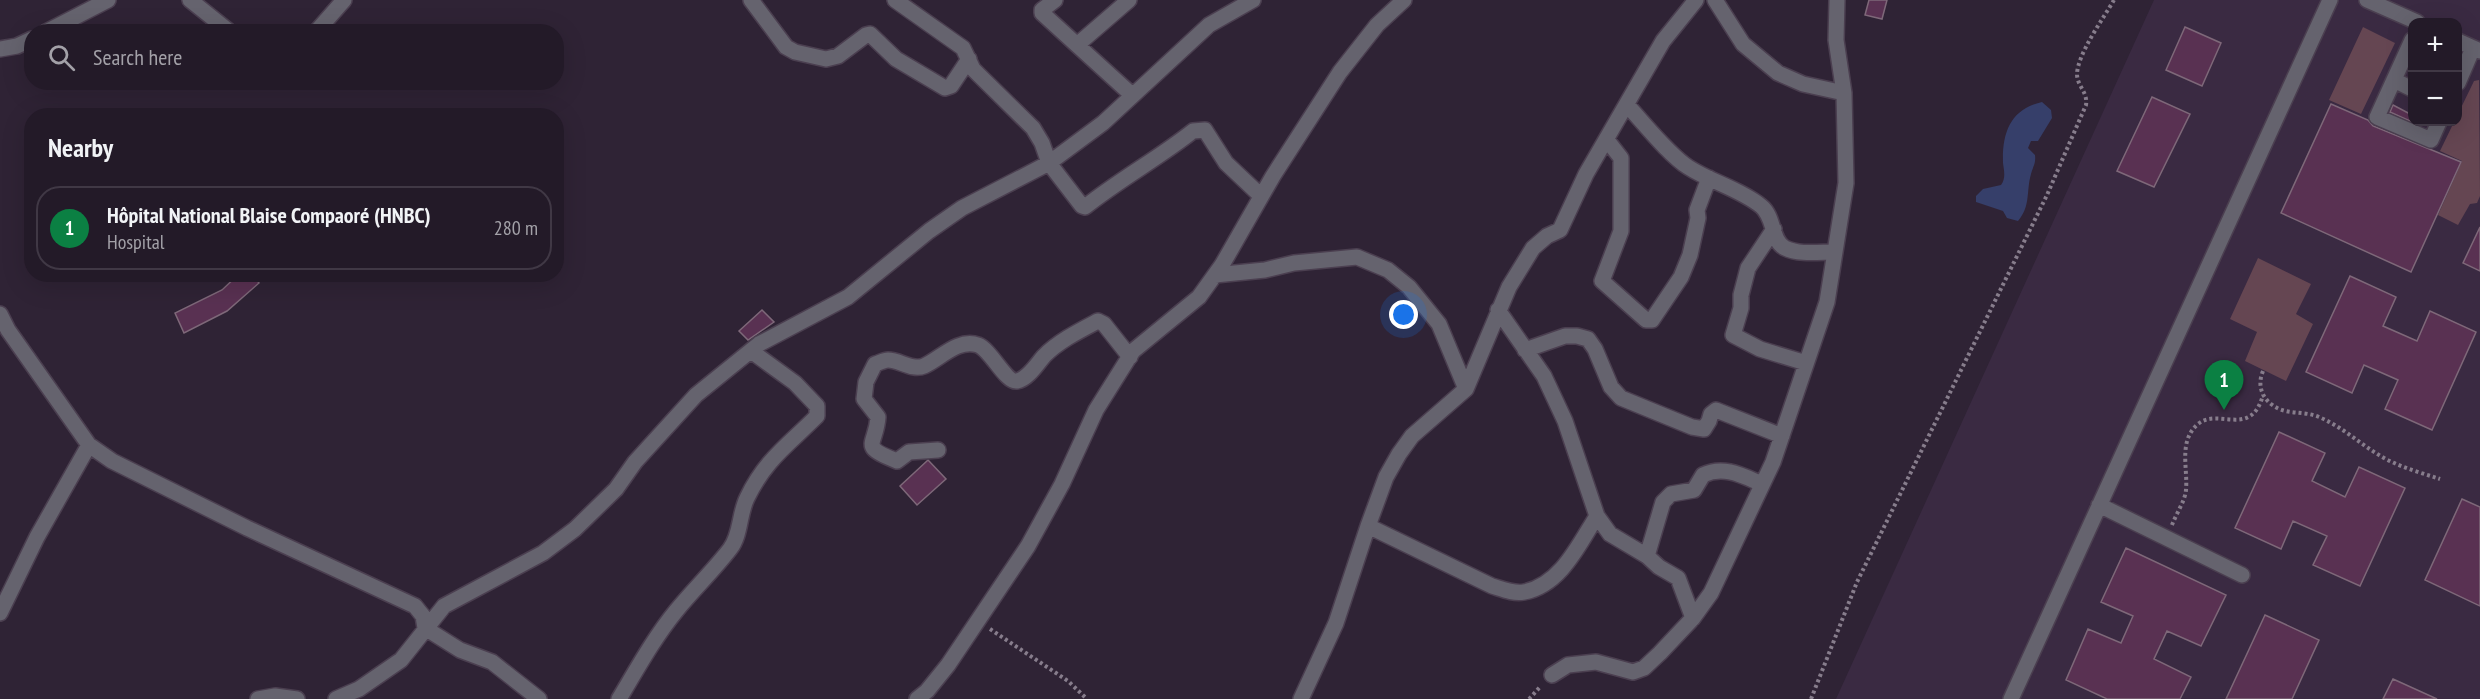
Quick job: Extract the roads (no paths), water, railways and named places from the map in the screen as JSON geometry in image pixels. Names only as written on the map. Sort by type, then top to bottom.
[{"type":"street","points":[[62,24],[108,0]]},
{"type":"street","points":[[190,0],[220,24]]},
{"type":"street","points":[[323,24],[344,0]]},
{"type":"street","points":[[751,0],[786,47],[814,57],[826,59],[838,56],[870,34],[896,59],[945,88],[951,86],[969,59]]},
{"type":"street","points":[[895,0],[963,48],[973,69],[1033,128],[1042,143],[1049,163],[1077,202],[1085,207],[1107,189],[1164,154],[1193,130],[1199,129],[1205,130],[1226,163],[1262,196]]},
{"type":"street","points":[[1055,0],[1042,9],[1042,13],[1132,95]]},
{"type":"street","points":[[1077,45],[1129,0]]},
{"type":"street","points":[[336,699],[359,689],[401,660],[444,606],[543,553],[575,529],[616,489],[635,462],[696,395],[759,344],[848,297],[929,231],[962,208],[1049,163],[1103,123],[1209,25],[1253,0]]},
{"type":"street","points":[[917,699],[927,691],[1028,546],[1062,484],[1096,410],[1130,357],[1140,344],[1199,297],[1215,275],[1340,72],[1377,25],[1404,0]]},
{"type":"street","points":[[1301,699],[1336,623],[1368,526],[1386,477],[1398,454],[1412,436],[1466,389],[1509,287],[1533,248],[1547,236],[1560,230],[1586,174],[1663,41],[1695,0]]},
{"type":"street","points":[[1715,0],[1743,44],[1778,73],[1803,84],[1844,93]]},
{"type":"street","points":[[1552,675],[1568,665],[1577,663],[1596,662],[1633,672],[1644,668],[1694,618],[1711,593],[1762,484],[1782,436],[1827,302],[1846,183],[1844,93],[1836,40],[1837,0]]},
{"type":"street","points":[[2011,699],[2330,0]]},
{"type":"street","points":[[2367,0],[2408,18]]},
{"type":"street","points":[[0,49],[24,43]]},
{"type":"street","points":[[2462,43],[2477,50],[2462,74]]},
{"type":"street","points":[[2408,49],[2377,117],[2431,140],[2437,126]]},
{"type":"street","points":[[2394,80],[2408,87]]},
{"type":"street","points":[[1627,105],[1682,162],[1760,205],[1770,214],[1776,239],[1781,246],[1788,250],[1835,252]]},
{"type":"street","points":[[1607,140],[1621,158],[1621,231],[1602,281],[1646,320],[1652,320],[1681,278],[1690,255],[1698,218],[1697,210],[1709,178]]},
{"type":"street","points":[[1774,229],[1748,268],[1741,295],[1741,308],[1732,335],[1760,349],[1806,363]]},
{"type":"street","points":[[1215,275],[1265,270],[1294,263],[1357,257],[1388,270],[1409,287],[1439,324],[1466,389]]},
{"type":"street","points":[[1498,310],[1544,376],[1565,420],[1597,516],[1610,534],[1678,578],[1694,618]]},
{"type":"street","points":[[0,314],[4,333],[89,445],[112,461],[415,606],[423,616],[425,628],[460,650],[492,662],[539,699]]},
{"type":"street","points":[[938,450],[909,452],[897,461],[880,454],[872,446],[871,439],[877,427],[878,417],[864,399],[866,382],[875,364],[888,360],[907,366],[922,367],[945,352],[973,344],[981,346],[993,357],[1006,375],[1013,381],[1018,381],[1058,344],[1098,321],[1104,324],[1130,357]]},
{"type":"street","points":[[1525,350],[1565,336],[1588,339],[1595,349],[1611,387],[1621,398],[1692,427],[1704,429],[1711,414],[1716,410],[1782,436]]},
{"type":"street","points":[[619,699],[675,612],[732,547],[738,534],[738,520],[758,475],[776,453],[817,416],[817,406],[795,383],[751,351]]},
{"type":"street","points":[[0,613],[37,537],[89,445]]},
{"type":"street","points":[[1647,556],[1664,502],[1671,494],[1694,490],[1703,475],[1715,471],[1731,470],[1762,484]]},
{"type":"street","points":[[2099,505],[2242,575]]},
{"type":"street","points":[[1368,526],[1492,586],[1524,592],[1546,582],[1558,572],[1572,557],[1597,516]]},
{"type":"street","points":[[258,699],[275,696],[297,699]]},
{"type":"water","points":[[2042,102],[2051,110],[2052,118],[2038,141],[2031,141],[2028,148],[2035,155],[2035,161],[2027,204],[2018,221],[2007,218],[2003,211],[1976,202],[1976,196],[1983,189],[2001,185],[2004,177],[2004,141],[2010,124],[2023,110]]},
{"type":"place","name":"Hôpital National Blaise Compaoré (HNBC)","points":[[2224,410]]}]
